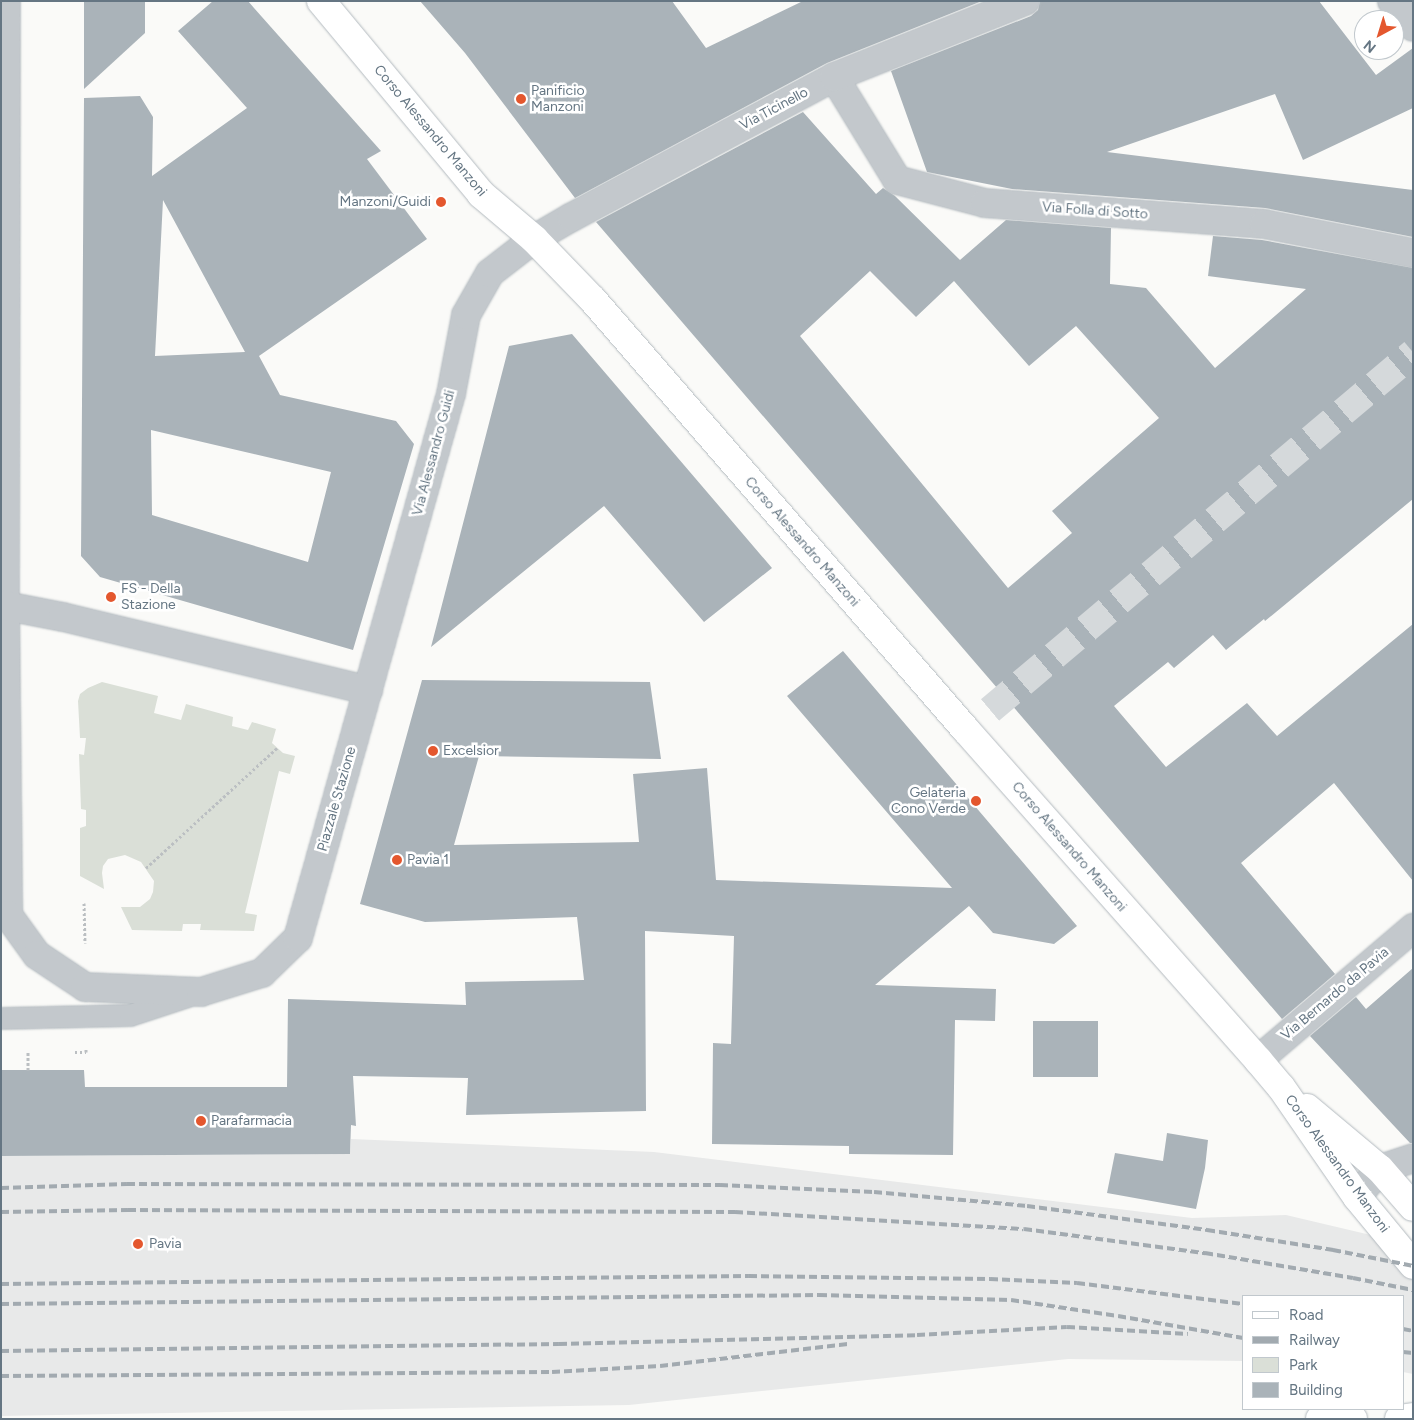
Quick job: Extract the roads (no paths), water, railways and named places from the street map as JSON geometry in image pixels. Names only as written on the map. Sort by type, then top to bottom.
[{"type":"street","points":[[4,918],[3,604],[6,1]]},
{"type":"street","name":"Corso Alessandro Manzoni","points":[[321,1],[481,194],[534,239],[599,308],[966,730],[1258,1060],[1281,1087],[1357,1197],[1413,1265]]},
{"type":"street","name":"Via Ticinello","points":[[534,239],[834,77],[1025,1]]},
{"type":"street","points":[[1392,1],[1413,27]]},
{"type":"street","name":"Via Folla di Sotto","points":[[834,77],[897,180],[985,203],[1264,224],[1413,253]]},
{"type":"street","name":"Via Alessandro Guidi","points":[[368,690],[451,394],[466,315],[490,273],[534,239]]},
{"type":"street","points":[[3,604],[368,690]]},
{"type":"street","name":"Piazzale Stazione","points":[[4,918],[37,955],[85,987],[201,992],[262,973],[298,938],[368,690]]},
{"type":"street","name":"Via Bernardo da Pavia","points":[[1258,1060],[1413,928]]},
{"type":"street","name":"Corso Alessandro Manzoni","points":[[1281,1087],[1380,1169],[1413,1207]]},
{"type":"street","points":[[1357,1197],[1380,1169],[1413,1158]]},
{"type":"street","points":[[1399,1419],[1413,1417]]},
{"type":"street","points":[[1320,1419],[1353,1419]]},
{"type":"lane","points":[[1,1018],[130,1015],[201,992]]},
{"type":"tunnel","points":[[990,710],[1413,353]]},
{"type":"railway","points":[[1,1188],[127,1184],[720,1185],[874,1192],[1027,1206],[1207,1230],[1333,1250],[1413,1266]]},
{"type":"railway","points":[[1,1212],[128,1210],[735,1212],[1024,1229],[1205,1253],[1413,1290]]},
{"type":"railway","points":[[1,1284],[749,1276],[990,1279],[1077,1283],[1242,1304]]},
{"type":"railway","points":[[1,1304],[819,1295],[1011,1300],[1118,1316],[1242,1338]]},
{"type":"railway","points":[[1,1351],[559,1344],[917,1335],[1067,1327],[1188,1334]]},
{"type":"railway","points":[[1404,1329],[1413,1331]]},
{"type":"railway","points":[[1,1376],[552,1372],[660,1366],[848,1344]]},
{"type":"railway","points":[[1404,1352],[1413,1353]]},
{"type":"place","name":"Panificio Manzoni","points":[[521,99]]},
{"type":"place","name":"Manzoni/Guidi","points":[[441,202]]},
{"type":"place","name":"FS - Della Stazione","points":[[111,597]]},
{"type":"place","name":"Excelsior","points":[[433,751]]},
{"type":"place","name":"Gelateria Cono Verde","points":[[976,801]]},
{"type":"place","name":"Pavia 1","points":[[397,860]]},
{"type":"place","name":"Parafarmacia","points":[[201,1121]]},
{"type":"place","name":"Pavia","points":[[138,1244]]}]
